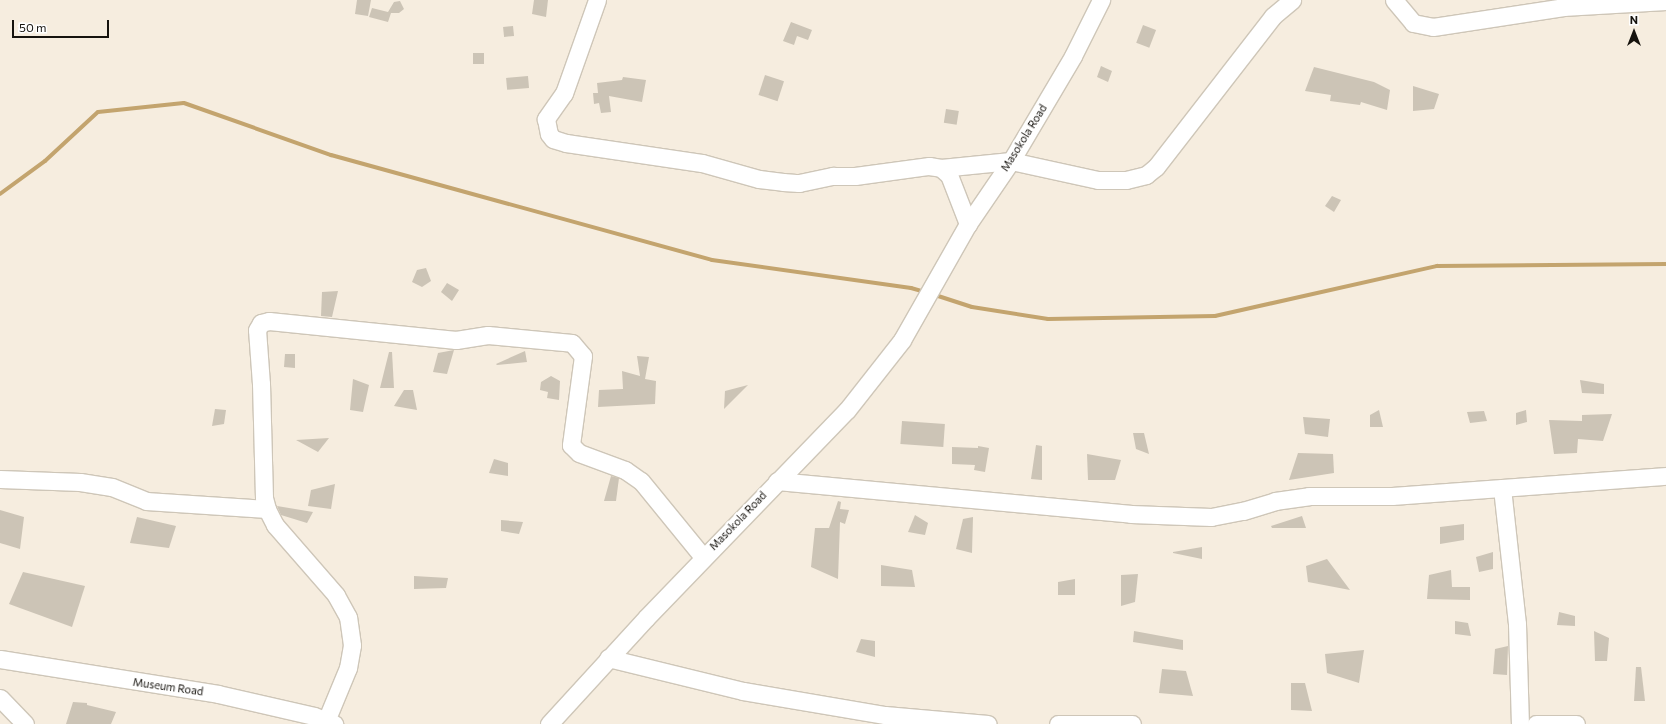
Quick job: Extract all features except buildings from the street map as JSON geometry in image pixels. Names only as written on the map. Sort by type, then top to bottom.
[{"type":"street","points":[[596,0],[564,93],[546,118],[548,134],[553,139],[566,143],[702,163],[759,179],[799,183],[833,176],[855,176],[929,166],[941,168],[1011,161],[1098,180],[1126,180],[1146,175],[1156,167],[1273,16],[1292,0]]},
{"type":"street","name":"Masokola Road","points":[[549,724],[608,658],[703,557],[847,410],[902,340],[921,312],[941,272],[968,224],[1011,161],[1073,56],[1101,0]]},
{"type":"street","points":[[1394,0],[1413,23],[1433,27],[1563,7],[1666,1]]},
{"type":"street","points":[[941,168],[949,175],[968,224]]},
{"type":"street","points":[[319,721],[348,668],[352,645],[348,616],[336,595],[275,525],[267,509],[264,498],[261,384],[257,330],[261,323],[269,320],[456,340],[488,335],[572,343],[582,356],[570,445],[579,453],[625,470],[641,481],[703,557]]},
{"type":"street","points":[[777,481],[1123,514],[1211,516],[1243,511],[1275,501],[1309,496],[1392,496],[1666,476]]},
{"type":"street","points":[[0,479],[80,482],[112,488],[146,502],[267,509]]},
{"type":"street","points":[[1502,488],[1517,624],[1520,724]]},
{"type":"street","points":[[608,658],[743,691],[885,715],[988,724]]},
{"type":"street","name":"Museum Road","points":[[0,659],[218,694],[319,721]]},
{"type":"street","points":[[0,698],[25,724]]},
{"type":"street","points":[[1058,724],[1132,724]]},
{"type":"street","points":[[1536,724],[1576,724]]},
{"type":"waterway","points":[[0,194],[45,161],[98,112],[184,103],[331,155],[712,260],[911,288],[925,292]]},
{"type":"waterway","points":[[932,294],[972,307],[1048,319],[1215,316],[1437,266],[1666,264]]}]
